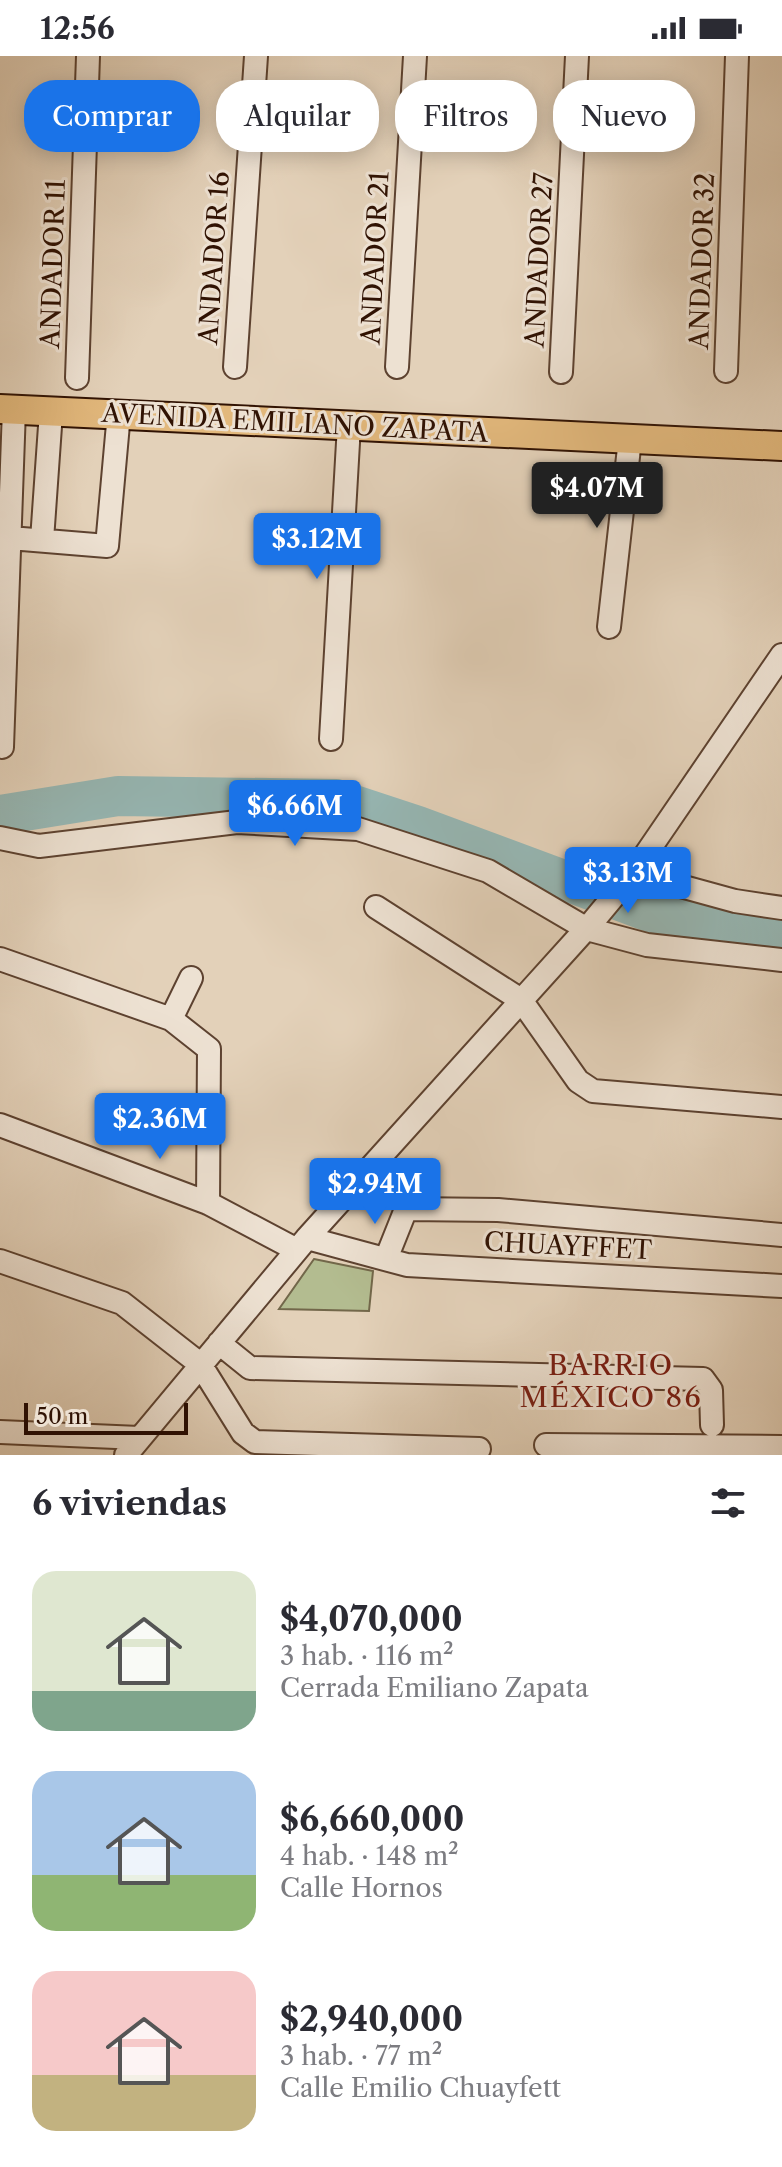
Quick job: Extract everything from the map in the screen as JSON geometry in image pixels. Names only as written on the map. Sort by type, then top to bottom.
[{"type":"main road","name":"AVENIDA EMILIANO ZAPATA","points":[[7,409],[782,446]]},
{"type":"street","name":"ANDADOR 11","points":[[77,378],[88,56]]},
{"type":"street","name":"ANDADOR 16","points":[[235,367],[256,56]]},
{"type":"street","name":"ANDADOR 21","points":[[397,367],[415,56]]},
{"type":"street","name":"ANDADOR 27","points":[[561,372],[577,56]]},
{"type":"street","name":"ANDADOR 32","points":[[726,371],[737,56]]},
{"type":"street","points":[[2,747],[10,538],[7,409]]},
{"type":"street","points":[[42,540],[51,412]]},
{"type":"street","points":[[10,538],[107,546],[119,413]]},
{"type":"street","points":[[331,739],[349,425]]},
{"type":"street","points":[[609,627],[630,439]]},
{"type":"street","points":[[0,1432],[132,1446],[302,1244],[591,924],[629,877],[782,655]]},
{"type":"street","points":[[758,688],[782,689]]},
{"type":"street","points":[[0,838],[39,846],[237,822],[358,829],[488,871],[591,924],[647,945],[782,960]]},
{"type":"street","points":[[629,877],[735,901],[782,908]]},
{"type":"street","points":[[376,907],[521,1000],[578,1081],[593,1091],[782,1107]]},
{"type":"street","points":[[0,959],[171,1019],[209,1049],[208,1203]]},
{"type":"street","points":[[171,1019],[191,978]]},
{"type":"street","name":"CHUAYFFET","points":[[0,1125],[208,1203],[302,1244],[407,1265],[782,1286]]},
{"type":"street","points":[[386,1259],[406,1209],[498,1210],[782,1235]]},
{"type":"street","points":[[0,1261],[122,1303],[200,1364],[243,1433],[255,1442],[479,1449]]},
{"type":"street","points":[[219,1343],[250,1368],[703,1379],[711,1390],[712,1425]]},
{"type":"street","points":[[546,1445],[782,1447]]},
{"type":"green space","points":[[314,1259],[373,1271],[369,1311],[279,1309]]},
{"type":"waterway","points":[[0,815],[118,796],[336,799],[418,826],[655,914],[782,938]]},
{"type":"district","name":"BARRIO MÉXICO 86","points":[[611,1381]]}]
